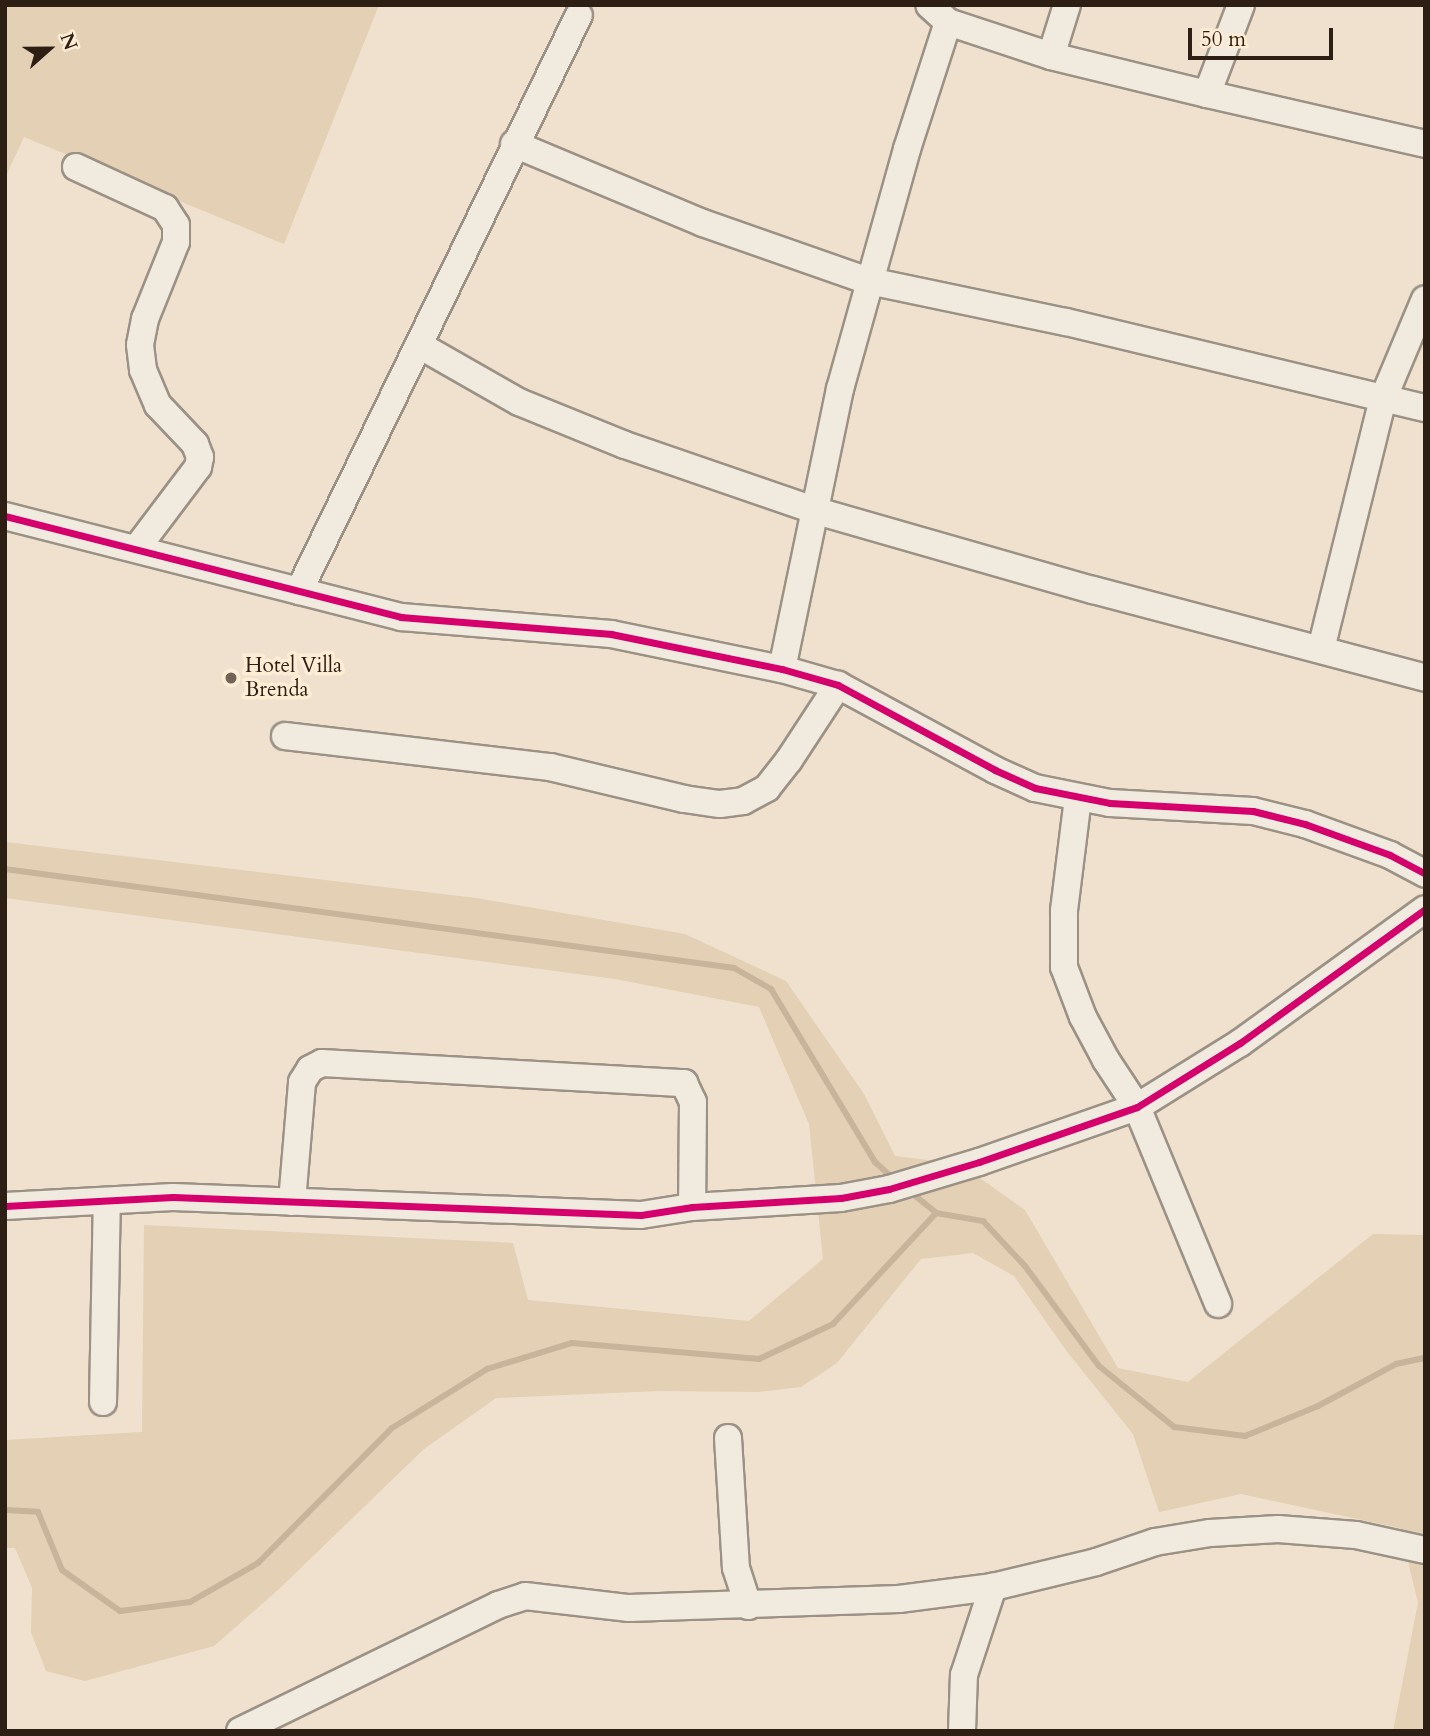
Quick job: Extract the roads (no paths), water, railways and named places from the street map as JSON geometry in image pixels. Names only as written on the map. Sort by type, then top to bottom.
[{"type":"street","points":[[1051,56],[1067,5]]},
{"type":"street","points":[[1207,94],[1241,5]]},
{"type":"street","points":[[782,669],[817,511],[840,390],[939,14],[1051,56],[1425,144]]},
{"type":"street","points":[[299,592],[514,144],[579,15]]},
{"type":"street","points":[[514,144],[703,223],[869,281],[1066,322],[1425,408]]},
{"type":"street","points":[[76,167],[165,208],[176,225],[176,242],[145,319],[140,345],[143,370],[158,405],[195,444],[200,457],[198,467],[136,548]]},
{"type":"street","points":[[1321,649],[1383,399],[1425,299]]},
{"type":"street","points":[[419,345],[519,402],[625,445],[817,511],[1093,590],[1425,678]]},
{"type":"street","points":[[5,516],[401,617],[611,634],[782,669],[838,685],[995,770],[1035,788],[1078,798],[1253,811],[1305,824],[1390,855],[1425,874]]},
{"type":"street","points":[[285,736],[550,767],[684,799],[720,804],[743,801],[767,788],[789,760],[838,685]]},
{"type":"street","points":[[1078,798],[1064,911],[1064,967],[1089,1028],[1137,1107],[1218,1304]]},
{"type":"street","points":[[5,1206],[173,1198],[641,1216],[692,1207],[841,1198],[889,1189],[979,1162],[1137,1107],[1240,1043],[1425,909]]},
{"type":"street","points":[[292,1202],[302,1082],[310,1069],[321,1063],[684,1083],[693,1102],[692,1207]]},
{"type":"street","points":[[103,1402],[107,1201]]},
{"type":"street","points":[[728,1438],[736,1568],[748,1606]]},
{"type":"street","points":[[240,1731],[498,1605],[525,1596],[629,1608],[899,1599],[993,1587],[1096,1562],[1155,1542],[1210,1533],[1278,1529],[1356,1535],[1425,1550]]},
{"type":"street","points":[[962,1731],[964,1675],[993,1587]]},
{"type":"waterway","points":[[5,869],[734,968],[771,989],[875,1162],[894,1179]]},
{"type":"waterway","points":[[908,1190],[936,1213]]},
{"type":"waterway","points":[[5,1510],[38,1512],[62,1570],[120,1611],[190,1602],[258,1563],[392,1428],[487,1369],[572,1343],[759,1359],[833,1324],[936,1213],[983,1221],[1025,1266],[1099,1366],[1174,1427],[1245,1436],[1318,1406],[1396,1364],[1425,1358]]},
{"type":"place","name":"Hotel Villa Brenda","points":[[231,678]]}]
